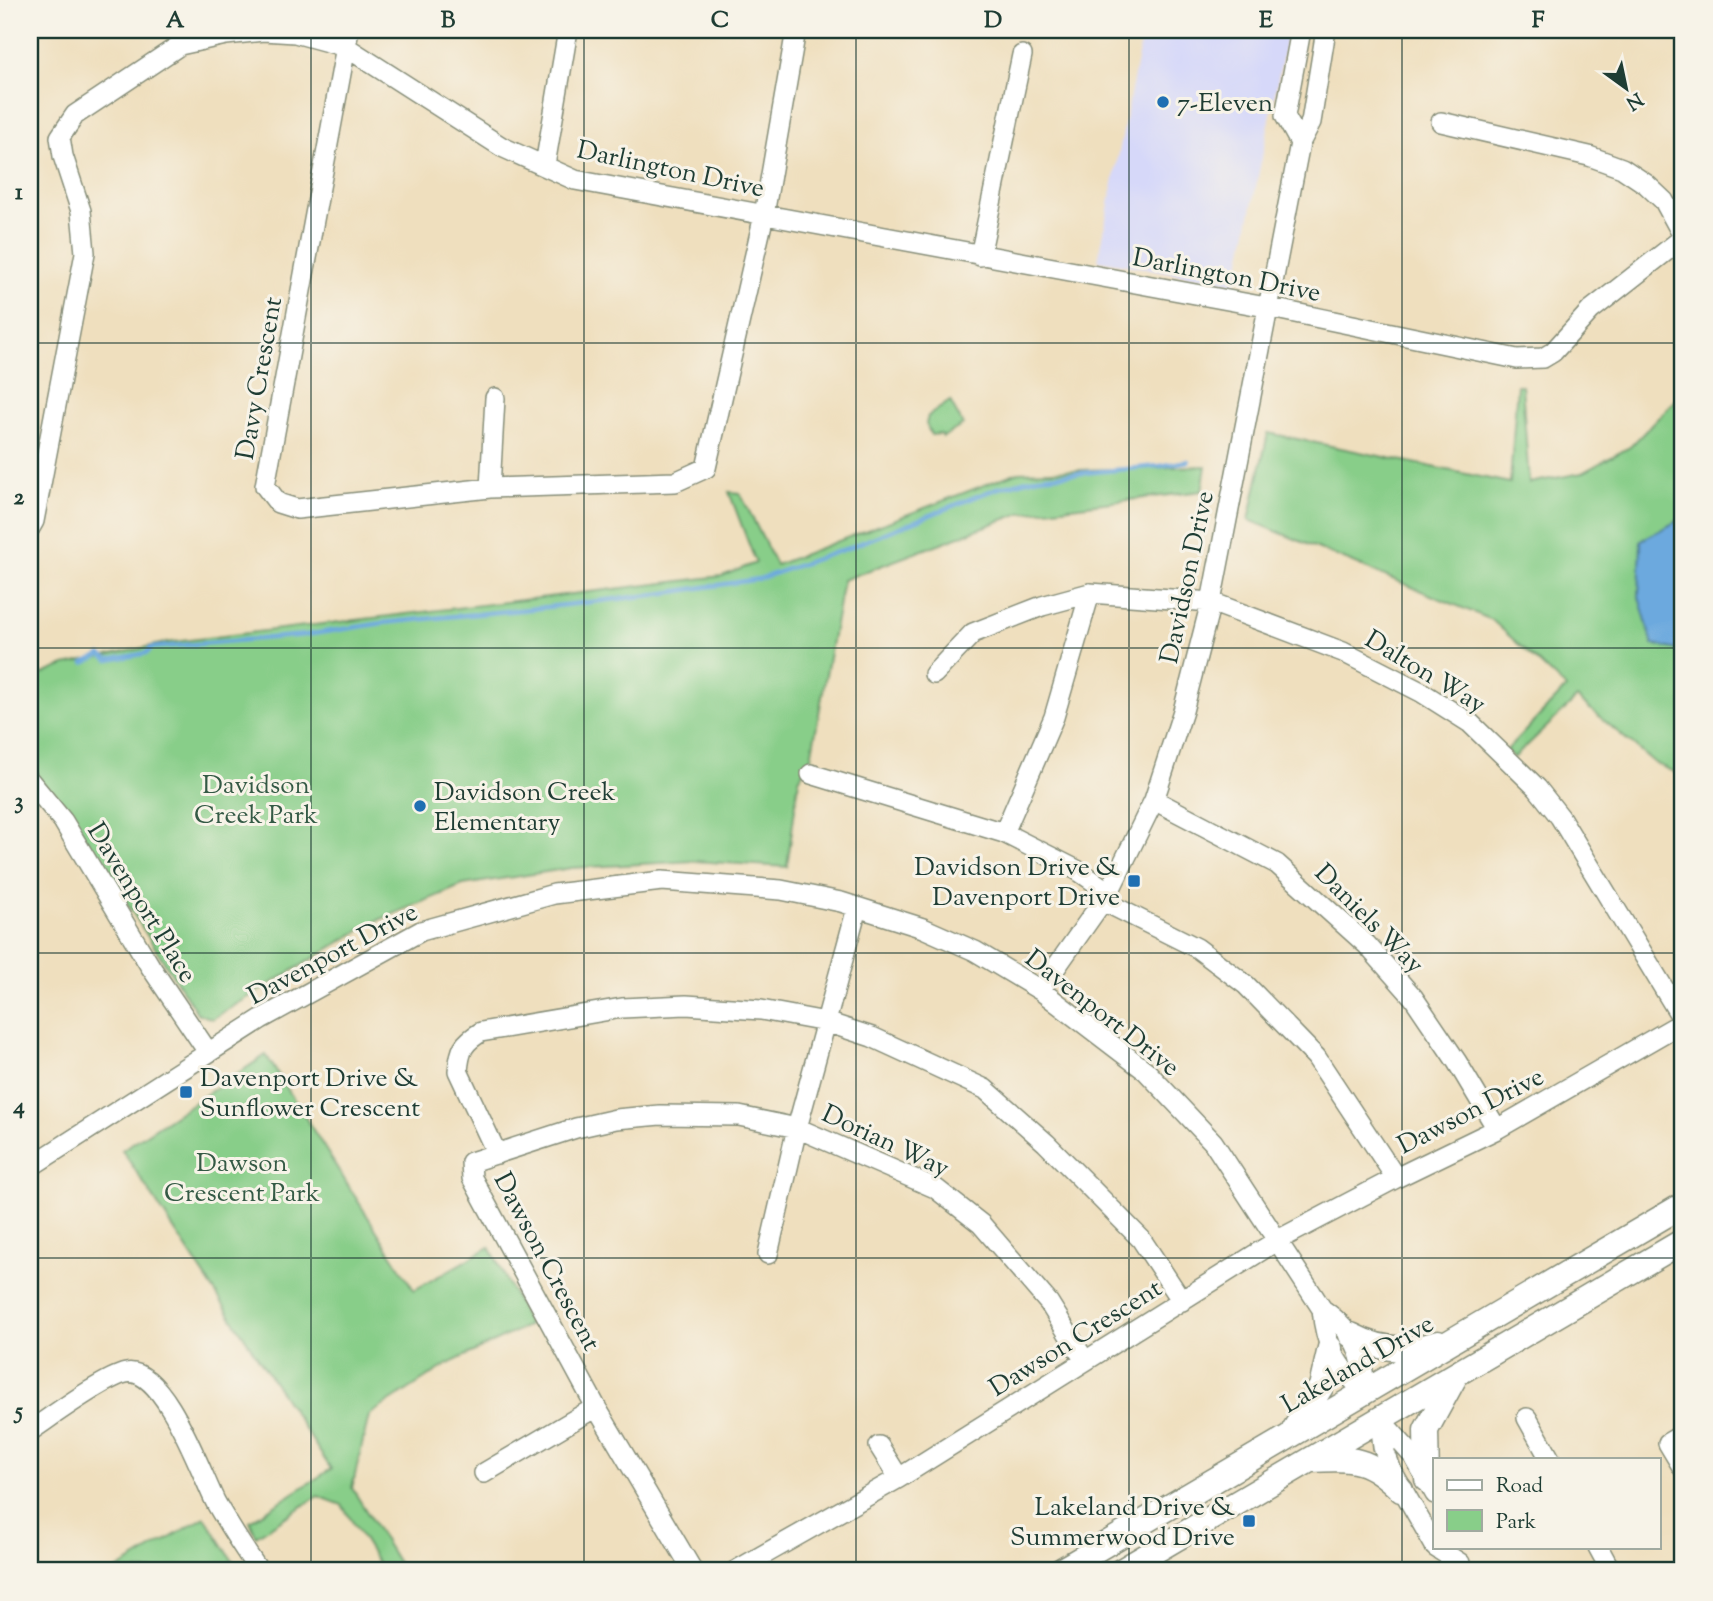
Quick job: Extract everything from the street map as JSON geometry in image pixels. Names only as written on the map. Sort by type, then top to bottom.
[{"type":"main road","name":"Lakeland Drive","points":[[1060,1571],[1683,1205]]},
{"type":"main road","points":[[1121,1571],[1683,1241]]},
{"type":"main road","points":[[1290,1436],[1321,1387],[1340,1342],[1403,1350],[1427,1347],[1462,1336]]},
{"type":"main road","points":[[1380,1419],[1401,1382],[1428,1356]]},
{"type":"main road","points":[[1310,1460],[1348,1418],[1365,1392],[1380,1394],[1412,1391],[1447,1380]]},
{"type":"main road","points":[[1431,1486],[1426,1430],[1447,1380]]},
{"type":"main road","points":[[1290,1436],[1326,1422],[1348,1418],[1380,1419]]},
{"type":"main road","points":[[1310,1460],[1347,1460],[1373,1465],[1402,1490]]},
{"type":"street","points":[[545,165],[568,30]]},
{"type":"street","points":[[764,215],[796,30]]},
{"type":"street","points":[[1300,143],[1285,116],[1301,30]]},
{"type":"street","name":"Davidson Drive","points":[[1040,990],[1106,896],[1154,800],[1184,711],[1211,602],[1266,307],[1300,143],[1311,122],[1326,30]]},
{"type":"street","name":"Darlington Drive","points":[[30,528],[34,521],[85,253],[81,211],[63,156],[60,137],[75,115],[180,45],[226,35],[263,31],[347,38],[502,147],[575,180],[1266,307],[1517,359],[1543,358],[1552,352],[1591,310],[1683,237]]},
{"type":"street","name":"Davy Crescent","points":[[347,38],[265,486],[278,503],[297,509],[490,488],[675,482],[706,468],[764,215]]},
{"type":"street","points":[[980,256],[1021,55]]},
{"type":"street","points":[[1441,122],[1589,156],[1622,168],[1646,184],[1664,201],[1683,237]]},
{"type":"street","points":[[490,488],[495,398]]},
{"type":"street","points":[[1004,834],[1054,717],[1090,593]]},
{"type":"street","name":"Dalton Way","points":[[934,674],[973,633],[1042,606],[1090,593],[1211,602],[1343,652],[1398,679],[1470,723],[1537,788],[1560,817],[1683,1021]]},
{"type":"street","points":[[811,774],[1004,834],[1077,870],[1106,896],[1197,948],[1246,985],[1316,1057],[1396,1178]]},
{"type":"street","name":"Davenport Place","points":[[30,781],[63,821],[150,966],[208,1052]]},
{"type":"street","name":"Daniels Way","points":[[1154,800],[1277,864],[1367,945],[1413,998],[1457,1062],[1497,1129]]},
{"type":"street","name":"Davenport Drive","points":[[30,1167],[261,1019],[421,931],[554,894],[662,881],[780,890],[824,898],[857,908],[923,929],[975,951],[1040,990],[1146,1071],[1213,1142],[1322,1310],[1324,1333],[1340,1342],[1338,1365],[1365,1392]]},
{"type":"street","name":"Dorian Way","points":[[768,1254],[797,1128],[857,908]]},
{"type":"street","points":[[497,1154],[458,1071],[466,1041],[481,1032],[622,1008],[686,1005],[761,1010],[825,1022],[872,1037],[985,1089],[1046,1143],[1141,1238],[1182,1301]]},
{"type":"street","name":"Dawson Drive","points":[[1278,1240],[1497,1129],[1683,1021]]},
{"type":"street","name":"Dorian Way","points":[[497,1154],[590,1125],[616,1119],[660,1115],[738,1116],[797,1128],[936,1188],[981,1224],[1049,1303],[1085,1361]]},
{"type":"street","name":"Dawson Crescent","points":[[497,1154],[471,1163],[472,1178],[596,1407],[694,1571]]},
{"type":"street","name":"Dawson Crescent","points":[[735,1571],[899,1478],[1278,1240]]},
{"type":"street","points":[[30,1431],[103,1384],[126,1373],[141,1374],[159,1391],[191,1447],[215,1501],[259,1571]]},
{"type":"street","points":[[484,1473],[596,1407]]},
{"type":"street","points":[[1527,1418],[1549,1458]]},
{"type":"street","points":[[1380,1419],[1415,1457],[1431,1486]]},
{"type":"street","points":[[1380,1419],[1383,1447],[1402,1490],[1433,1543]]},
{"type":"street","points":[[1683,1434],[1668,1443],[1683,1468]]},
{"type":"street","points":[[879,1447],[899,1478]]},
{"type":"street","points":[[1438,1548],[1461,1561]]},
{"type":"street","points":[[1599,1548],[1611,1571]]},
{"type":"shaded area","points":[[1143,30],[1288,30],[1236,284],[1098,260]]},
{"type":"green space","points":[[1517,385],[1522,385],[1529,483],[1582,473],[1630,447],[1683,392],[1683,776],[1656,764],[1577,698],[1514,758],[1506,751],[1566,688],[1492,620],[1249,520],[1268,433],[1510,483]]},
{"type":"green space","points":[[950,401],[963,425],[943,437],[940,434],[931,435],[926,424],[928,416]]},
{"type":"green space","name":"Davidson Creek Park","points":[[1206,466],[1202,491],[1021,513],[843,580],[811,758],[799,779],[787,867],[694,861],[571,868],[463,885],[374,922],[212,1019],[197,1013],[79,829],[30,767],[30,679],[65,665],[165,643],[722,576],[756,563],[729,492],[740,493],[776,565],[1018,472]]},
{"type":"green space","name":"Dawson Crescent Park","points":[[266,1055],[414,1290],[490,1247],[529,1325],[448,1364],[369,1415],[352,1488],[403,1571],[383,1571],[342,1505],[318,1496],[256,1536],[250,1521],[331,1469],[122,1150]]},
{"type":"green space","points":[[205,1517],[239,1571],[115,1571]]},
{"type":"water","points":[[1683,518],[1683,651],[1653,645],[1639,597],[1641,540]]},
{"type":"waterway","points":[[84,663],[101,655],[109,660],[147,653],[151,648],[306,635],[383,623],[652,595],[759,579],[848,548],[995,489],[1038,477],[1188,461]]},
{"type":"place","name":"7-Eleven","points":[[1163,102]]},
{"type":"place","name":"Davidson Creek Elementary","points":[[420,806]]},
{"type":"place","name":"Davidson Drive & Davenport Drive","points":[[1134,881]]},
{"type":"place","name":"Davenport Drive & Sunflower Crescent","points":[[186,1092]]},
{"type":"place","name":"Lakeland Drive & Summerwood Drive","points":[[1249,1521]]}]
